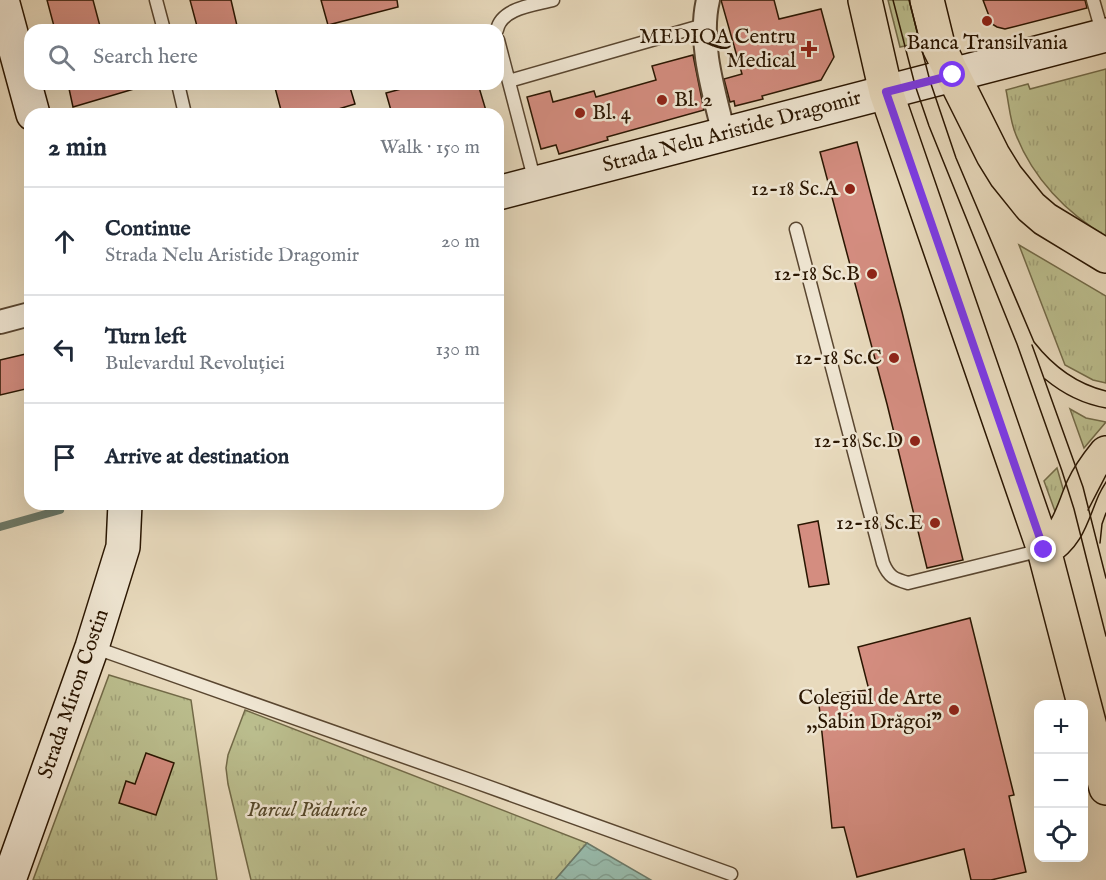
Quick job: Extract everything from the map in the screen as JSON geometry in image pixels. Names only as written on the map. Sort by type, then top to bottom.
[{"type":"main road","points":[[865,0],[886,92],[1044,550],[1106,788]]},
{"type":"main road","points":[[927,0],[938,45],[993,155],[1020,195],[1045,219],[1106,256]]},
{"type":"main road","points":[[1044,550],[1055,543],[1065,531],[1091,472],[1106,453]]},
{"type":"street","points":[[2,0],[24,81]]},
{"type":"street","points":[[708,0],[704,25],[709,70],[724,134]]},
{"type":"street","name":"Strada Nelu Aristide Dragomir","points":[[504,191],[1104,36]]},
{"type":"street","points":[[26,90],[31,108]]},
{"type":"street","points":[[0,322],[24,316]]},
{"type":"street","name":"Strada Miron Costin","points":[[9,880],[92,647],[123,547],[125,510]]},
{"type":"lane","points":[[156,0],[162,24]]},
{"type":"lane","points":[[498,24],[505,16],[517,10],[553,0]]},
{"type":"lane","points":[[1093,0],[1104,36]]},
{"type":"lane","points":[[509,81],[704,25]]},
{"type":"lane","points":[[504,62],[535,183]]},
{"type":"lane","points":[[179,90],[184,108]]},
{"type":"lane","points":[[796,229],[887,572],[895,580],[908,584],[1044,550]]},
{"type":"lane","points":[[92,647],[731,874]]},
{"type":"green space","points":[[888,0],[916,0],[927,41],[900,47]]},
{"type":"green space","points":[[1106,69],[1106,236],[1077,217],[1041,180],[1023,151],[1014,130],[1006,90],[1028,84],[1030,89]]},
{"type":"green space","points":[[1019,245],[1106,296],[1106,383],[1093,380],[1065,365]]},
{"type":"green space","points":[[1070,409],[1086,418],[1106,422],[1084,448]]},
{"type":"green space","points":[[1057,468],[1064,492],[1056,514],[1044,481]]},
{"type":"green space","points":[[109,675],[191,700],[217,880],[33,880]]},
{"type":"green space","name":"Parcul Pădurice","points":[[245,710],[587,843],[555,880],[251,880],[226,768],[228,755]]},
{"type":"water","points":[[587,843],[651,880],[555,880]]},
{"type":"building","points":[[47,0],[93,0],[99,24],[53,24]]},
{"type":"building","points":[[190,0],[231,0],[237,24],[196,24]]},
{"type":"building","points":[[321,0],[397,0],[398,7],[328,24]]},
{"type":"building","points":[[721,0],[774,0],[779,19],[821,9],[834,57],[821,80],[735,106],[734,101],[730,102],[724,79],[742,74]]},
{"type":"building","points":[[983,0],[1085,0],[1087,8],[1005,29],[992,24]]},
{"type":"building","points":[[693,55],[704,110],[607,137],[608,140],[559,154],[556,145],[541,149],[527,97],[550,91],[553,102],[594,91],[596,97],[656,80],[652,66]]},
{"type":"building","points":[[69,90],[131,90],[73,107]]},
{"type":"building","points":[[276,90],[351,90],[355,104],[342,108],[280,108]]},
{"type":"building","points":[[397,90],[480,90],[485,108],[390,108],[386,93]]},
{"type":"building","points":[[857,142],[902,312],[963,560],[927,568],[887,404],[820,152]]},
{"type":"building","points":[[24,354],[24,389],[0,395],[0,360]]},
{"type":"building","points":[[818,521],[829,584],[809,587],[798,525]]},
{"type":"building","points":[[970,618],[1014,795],[1009,796],[1026,872],[991,880],[971,880],[964,849],[857,877],[844,827],[832,828],[818,695],[869,690],[858,647]]},
{"type":"building","points":[[146,753],[174,763],[156,815],[119,803],[126,781],[135,784]]},
{"type":"waterway","points":[[0,527],[60,510]]},
{"type":"tram line","points":[[893,0],[915,85],[929,126],[1017,344],[1062,471],[1074,509],[1106,636]]},
{"type":"tram line","points":[[909,0],[930,81],[956,158],[1034,342],[1066,372],[1085,384],[1106,391]]},
{"type":"tram line","points":[[1032,345],[1083,487],[1106,578]]},
{"type":"tram line","points":[[1045,379],[1074,398],[1106,408]]},
{"type":"tram line","points":[[1088,510],[1106,475]]},
{"type":"tram line","points":[[1100,543],[1106,513]]},
{"type":"place","name":"Banca Transilvania","points":[[987,21]]},
{"type":"place","name":"MEDIQA Centru Medical","points":[[809,49]]},
{"type":"place","name":"Bl. 2","points":[[662,100]]},
{"type":"place","name":"Bl. 4","points":[[580,113]]},
{"type":"place","name":"12-18 Sc.A","points":[[850,189]]},
{"type":"place","name":"12-18 Sc.B","points":[[872,274]]},
{"type":"place","name":"12-18 Sc.C","points":[[894,358]]},
{"type":"place","name":"12-18 Sc.D","points":[[915,441]]},
{"type":"place","name":"12-18 Sc.E","points":[[935,523]]},
{"type":"place","name":"Colegiul de Arte ,,Sabin Drăgoi\"","points":[[954,710]]},
{"type":"route","points":[[953,75],[886,92],[1044,550]]}]
